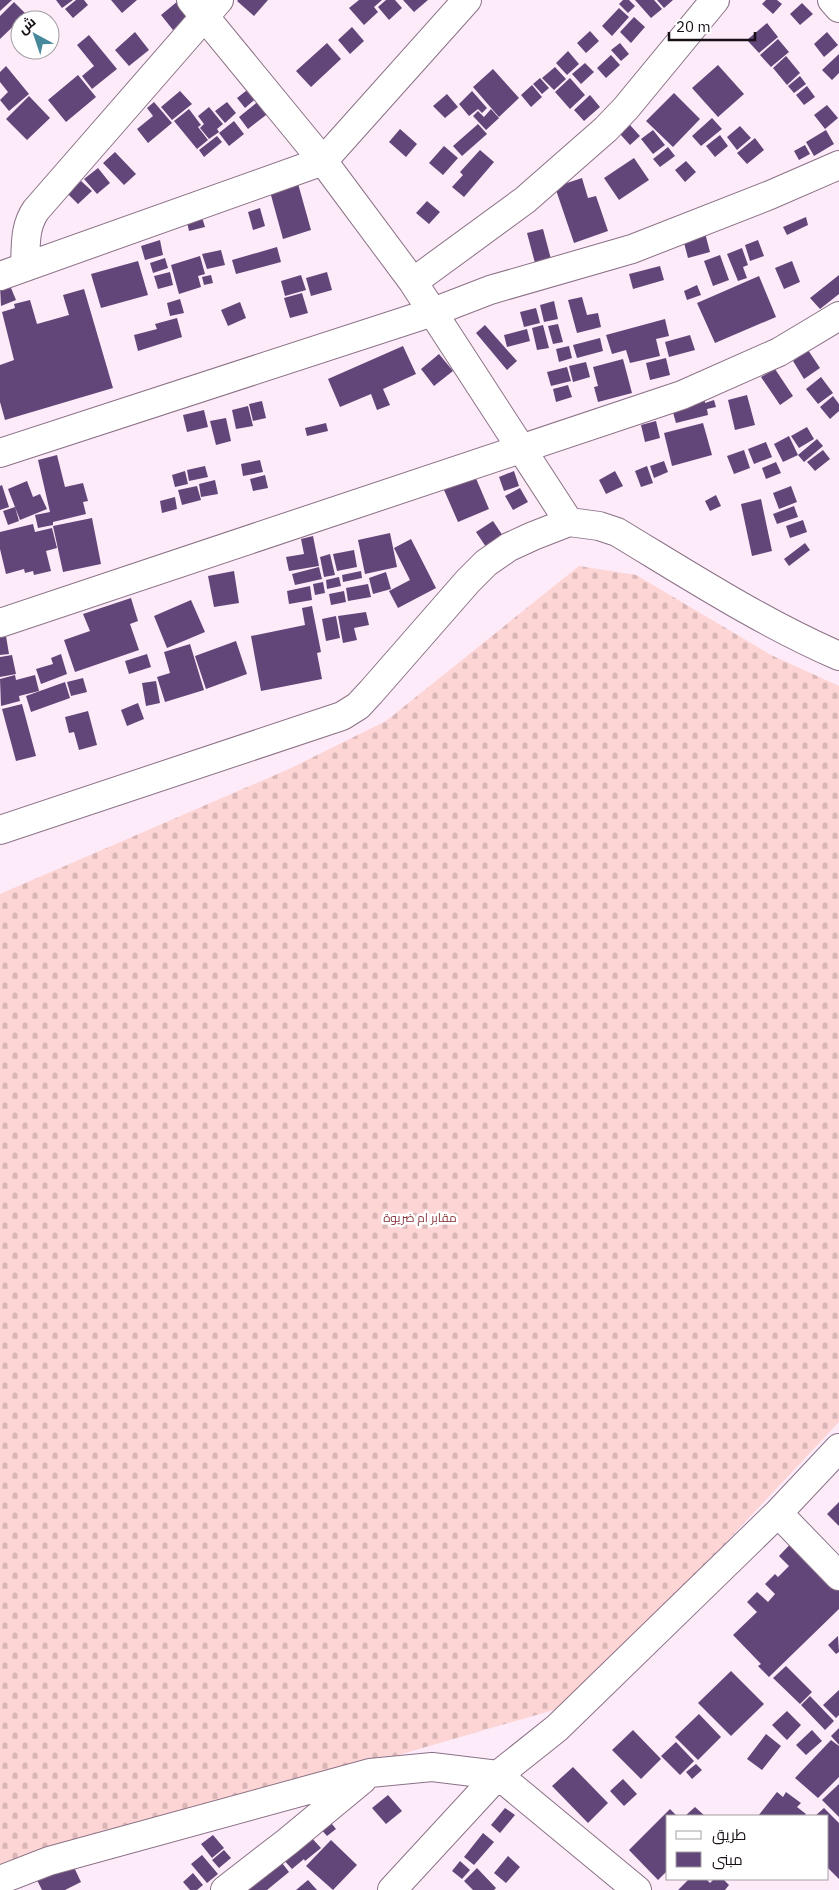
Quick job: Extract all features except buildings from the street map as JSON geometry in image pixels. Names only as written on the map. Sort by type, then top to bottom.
[{"type":"street","points":[[12,271],[323,161],[467,0]]},
{"type":"street","points":[[413,282],[525,200],[606,129],[626,108],[715,0]]},
{"type":"street","points":[[832,0],[839,8]]},
{"type":"street","points":[[12,271],[30,219],[36,210],[205,6],[413,282],[569,522]]},
{"type":"street","points":[[0,453],[433,312],[490,290],[632,249],[770,195],[839,165]]},
{"type":"street","points":[[0,623],[682,395],[779,352],[839,316]]},
{"type":"street","points":[[0,830],[342,716],[358,706],[486,563],[509,547],[569,522],[600,526],[617,532],[762,619],[806,642],[839,656]]},
{"type":"street","points":[[392,1890],[498,1775],[557,1728],[778,1513],[839,1448]]},
{"type":"street","points":[[778,1513],[839,1576]]},
{"type":"street","points":[[0,1880],[49,1861],[370,1773],[432,1767],[498,1775],[637,1890]]},
{"type":"street","points":[[225,1890],[287,1842],[370,1773]]},
{"type":"green space","name":"مقابر ام ضريوة","points":[[579,566],[636,575],[771,655],[839,686],[839,1422],[574,1704],[0,1871],[0,894],[289,769],[386,721]]}]
